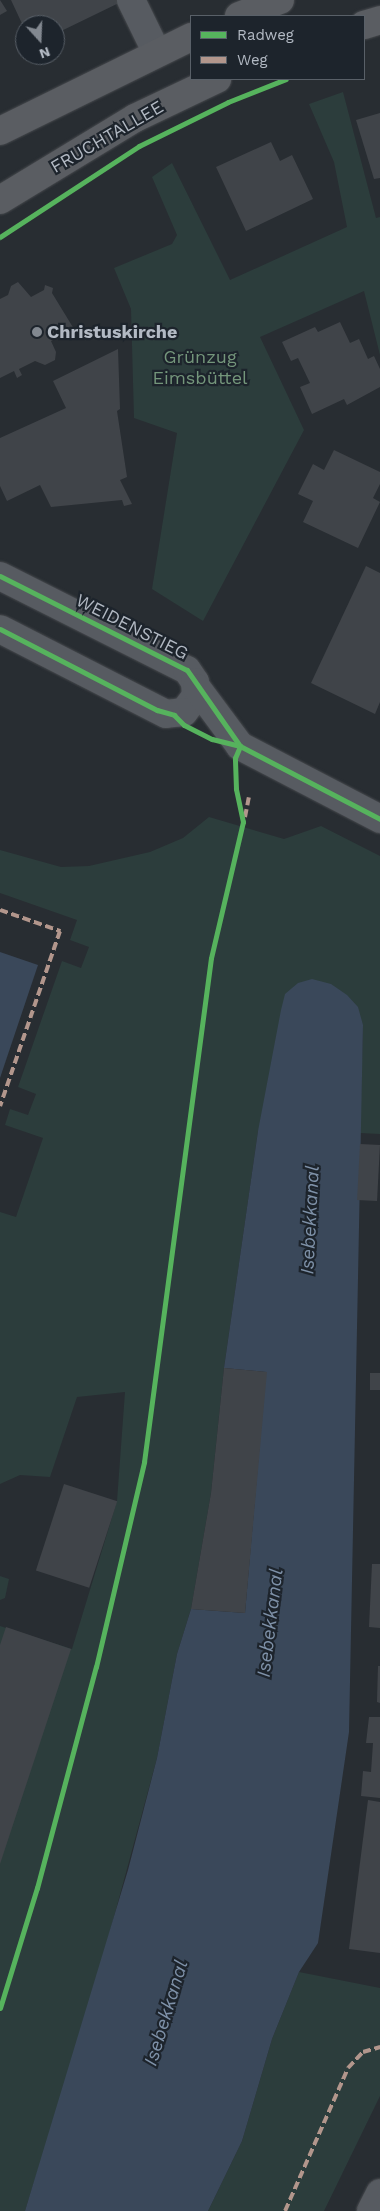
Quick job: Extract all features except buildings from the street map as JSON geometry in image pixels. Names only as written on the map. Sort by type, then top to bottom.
[{"type":"main road","points":[[242,15],[280,0]]},
{"type":"main road","points":[[365,25],[380,20]]},
{"type":"main road","points":[[0,131],[190,37]]},
{"type":"main road","name":"FRUCHTALLEE","points":[[0,200],[135,118],[214,80]]},
{"type":"street","points":[[131,0],[158,53]]},
{"type":"street","name":"WEIDENSTIEG","points":[[0,576],[186,670],[240,746],[380,820]]},
{"type":"street","points":[[0,629],[166,714],[174,714],[189,707],[197,688]]},
{"type":"street","points":[[371,2211],[380,2193]]},
{"type":"green space","name":"Grünzug Eimsbüttel","points":[[343,92],[376,218],[380,217],[380,355],[364,291],[260,337],[304,430],[203,621],[152,589],[177,433],[134,418],[131,309],[114,268],[172,244],[177,235],[152,177],[172,163],[230,280],[347,227],[334,162],[309,104]]},
{"type":"green space","points":[[209,817],[284,839],[321,826],[380,856],[380,1134],[360,1133],[363,1025],[258,1131],[224,1368],[211,1493],[191,1609],[177,1654],[157,1758],[92,1998],[25,2211],[0,2211],[0,1626],[72,1649],[117,1501],[125,1392],[77,1397],[50,1477],[20,1475],[0,1484],[0,1212],[16,1217],[43,1138],[5,1125],[10,1109],[28,1115],[36,1094],[18,1087],[62,961],[81,968],[89,947],[70,940],[77,920],[0,893],[0,850],[61,867],[89,866],[150,852],[183,838]]},
{"type":"green space","points":[[0,1576],[9,1579],[5,1598],[0,1600]]},
{"type":"green space","points":[[299,1972],[380,1988],[380,2096],[324,2211],[208,2211],[242,2141],[272,2039]]},
{"type":"water","points":[[0,952],[38,965],[0,1078]]},
{"type":"water","name":"Isebekkanal","points":[[312,979],[331,984],[347,995],[358,1007],[363,1025],[349,1732],[318,1943],[299,1972],[272,2039],[242,2141],[208,2211],[25,2211],[128,1870],[157,1758],[177,1654],[191,1609],[245,1613],[266,1372],[224,1368],[258,1131],[281,1010],[285,994],[298,983]]},
{"type":"marked path","points":[[245,817],[249,797]]},
{"type":"marked path","points":[[0,910],[60,931],[0,1106]]},
{"type":"marked path","points":[[285,2211],[348,2068],[363,2052],[380,2047]]},
{"type":"cycle path","points":[[0,237],[139,146],[228,102],[283,80]]},
{"type":"cycle path","points":[[0,576],[187,670],[240,746],[380,819]]},
{"type":"cycle path","points":[[0,629],[157,710],[174,715],[184,725],[212,739],[240,746]]},
{"type":"cycle path","points":[[0,2008],[37,1888],[96,1667],[144,1462],[211,958],[243,822],[236,789],[235,758],[240,746]]},
{"type":"place","name":"Christuskirche","points":[[37,332]]}]
